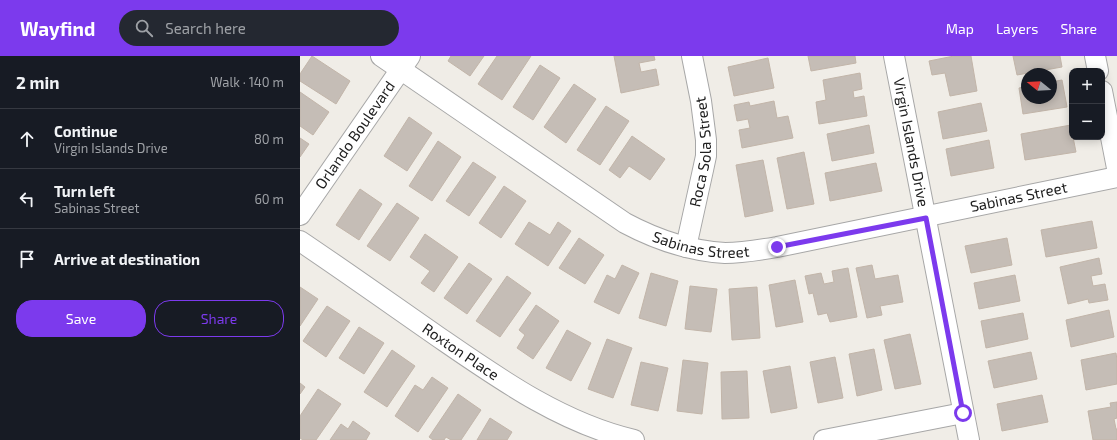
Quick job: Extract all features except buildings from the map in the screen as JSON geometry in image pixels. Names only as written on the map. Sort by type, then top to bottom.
[{"type":"street","name":"Sabinas Street","points":[[381,56],[405,63],[625,223],[656,238],[686,247],[725,253],[761,250],[926,218],[1117,177]]},
{"type":"street","name":"Roca Sola Street","points":[[686,247],[706,156],[706,140],[701,101],[692,56]]},
{"type":"street","name":"Virgin Islands Drive","points":[[894,56],[968,440]]},
{"type":"street","points":[[1095,56],[1097,68]]},
{"type":"street","name":"Orlando Boulevard","points":[[300,215],[405,63]]},
{"type":"street","points":[[1105,104],[1117,168]]},
{"type":"street","name":"Roxton Place","points":[[300,241],[502,380],[582,423],[634,440]]},
{"type":"street","points":[[824,440],[963,413]]},
{"type":"route","points":[[777,247],[926,218],[963,413]]}]
